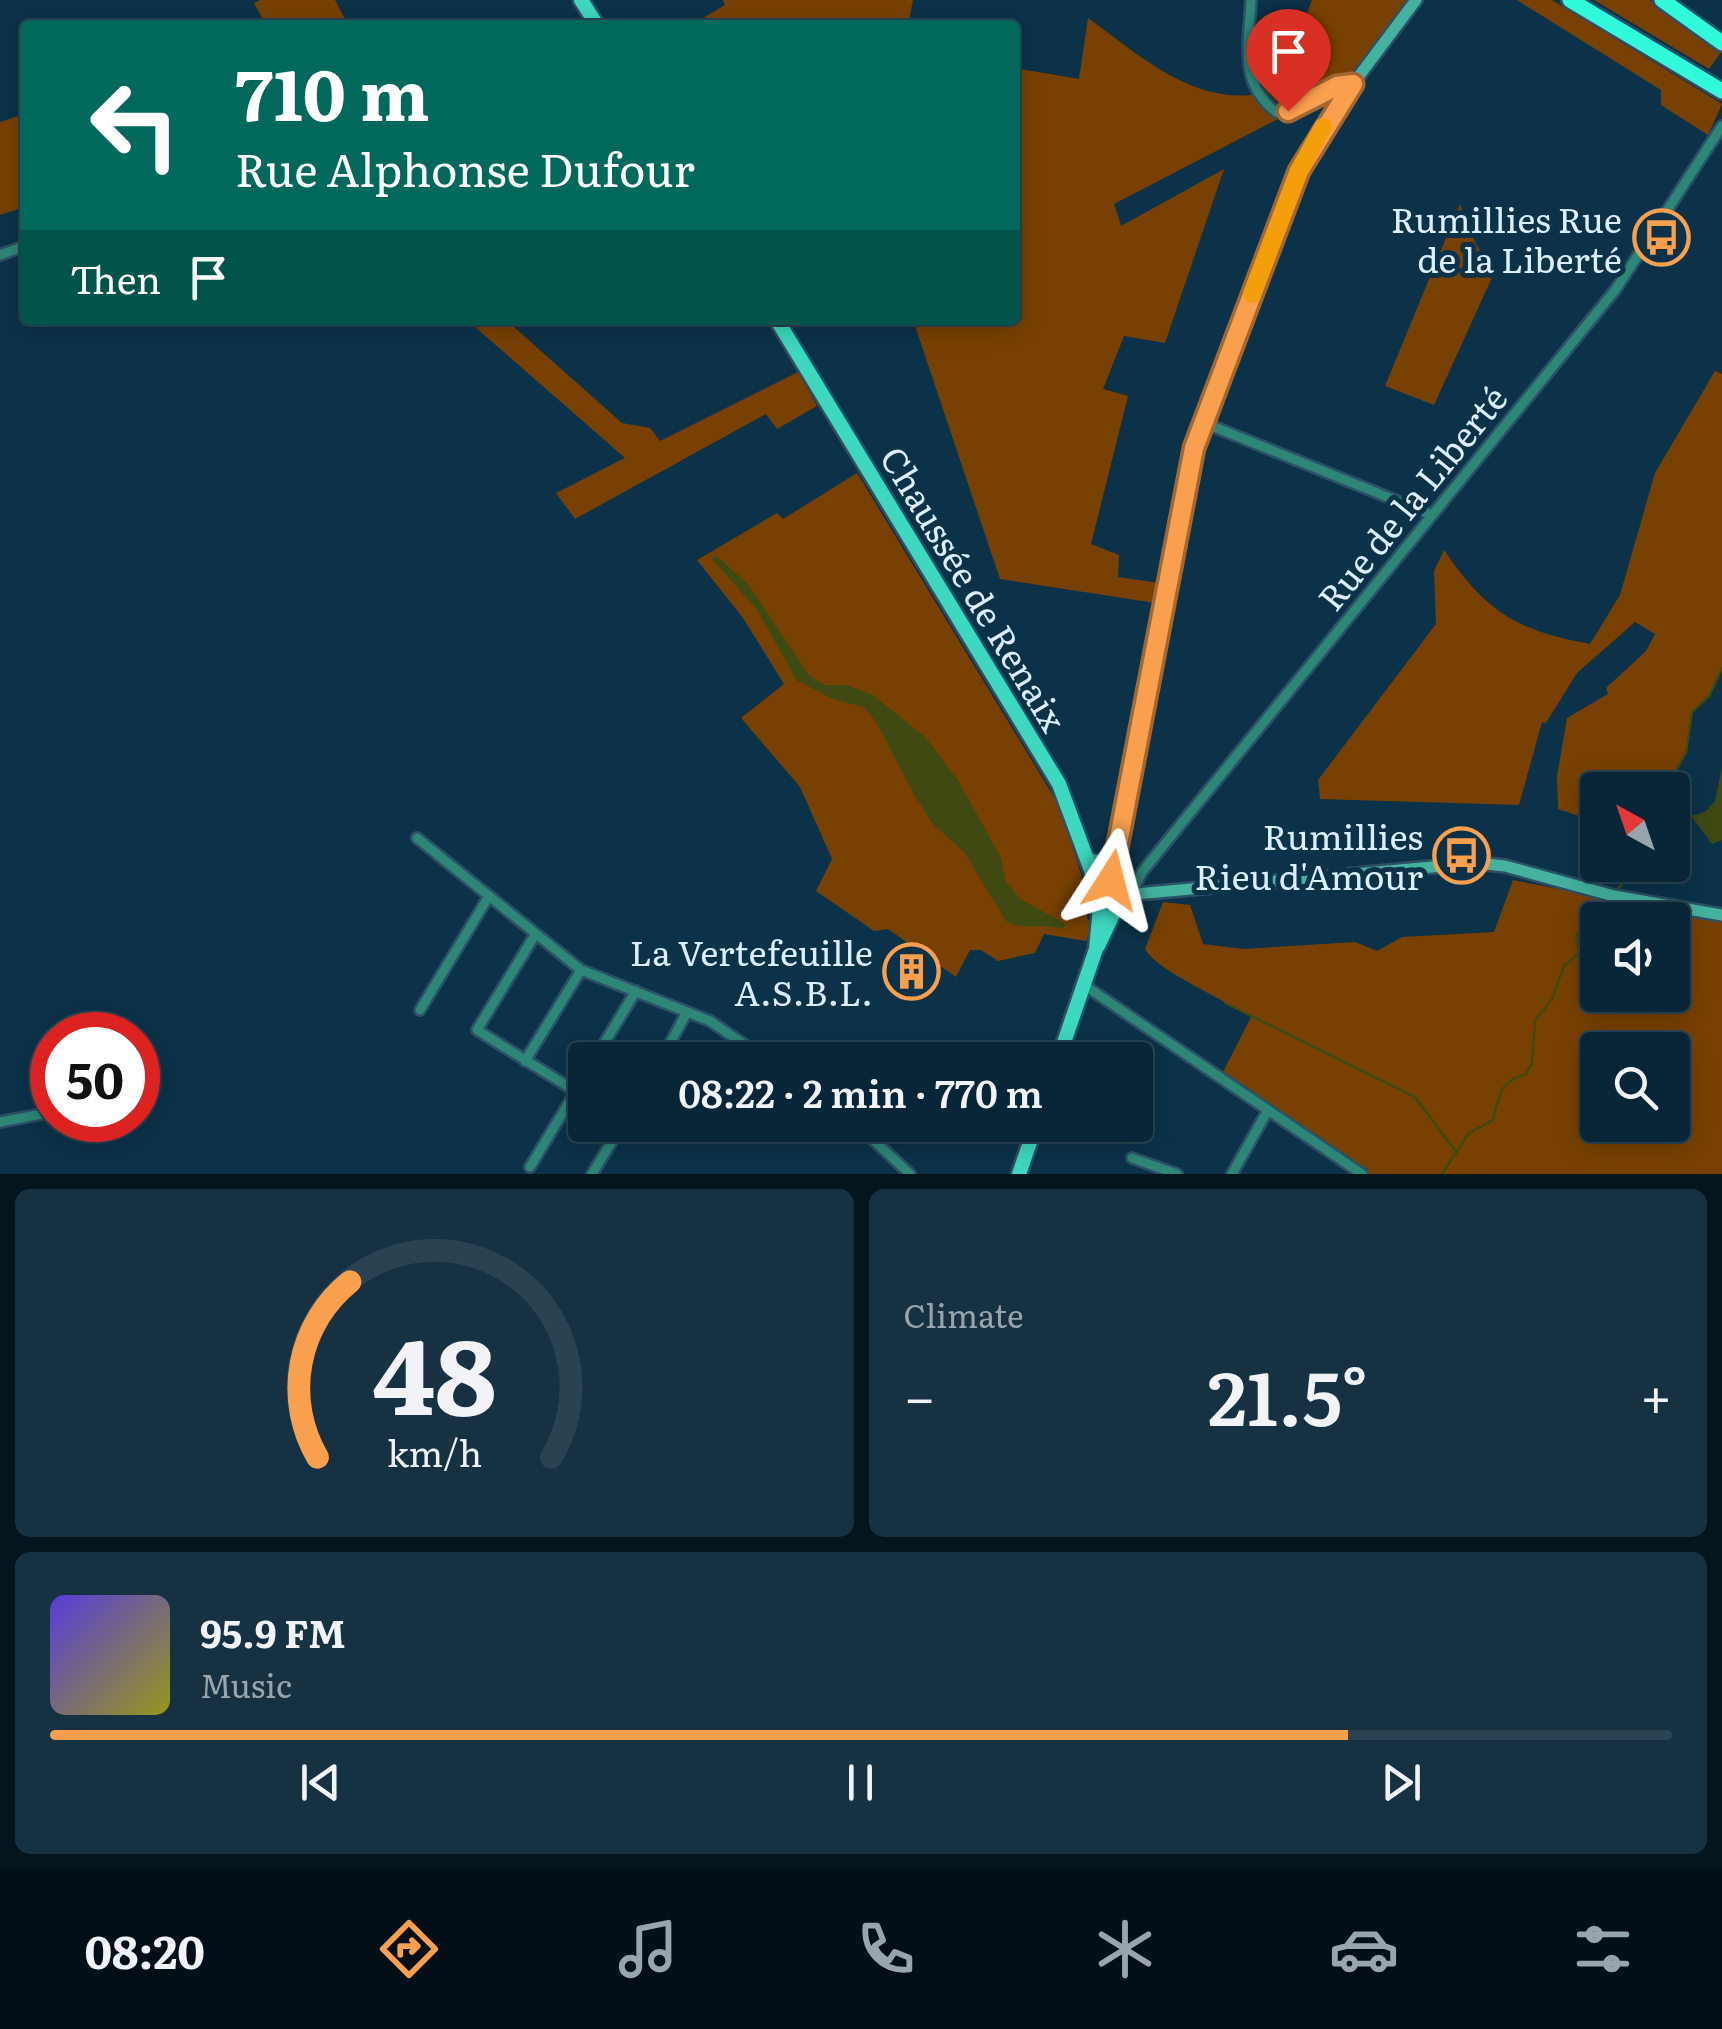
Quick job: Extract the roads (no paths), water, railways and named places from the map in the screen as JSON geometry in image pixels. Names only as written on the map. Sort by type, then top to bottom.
[{"type":"highway","points":[[1570,0],[1722,92]]},
{"type":"highway","points":[[1662,0],[1722,42]]},
{"type":"main road","points":[[1416,0],[1353,84],[1300,167],[1202,422],[1181,498],[1109,903],[1131,894],[1476,863],[1505,866],[1635,900],[1722,915]]},
{"type":"main road","name":"Chaussée de Renaix","points":[[780,325],[1059,784],[1109,903],[1064,1042]]},
{"type":"main road","points":[[1090,859],[1108,860],[1117,844]]},
{"type":"main road","points":[[1019,1174],[1030,1142]]},
{"type":"street","points":[[1251,0],[1248,78],[1260,100],[1276,112],[1288,111],[1337,86],[1353,84]]},
{"type":"street","name":"Rue de la Liberté","points":[[1131,894],[1142,872],[1616,289],[1722,126]]},
{"type":"street","points":[[1202,422],[1432,514]]},
{"type":"street","points":[[417,838],[460,868],[535,935],[582,970],[688,1012],[737,1042]]},
{"type":"street","points":[[420,1010],[489,896]]},
{"type":"street","points":[[535,935],[477,1030],[568,1087]]},
{"type":"street","points":[[525,1061],[582,970]]},
{"type":"street","points":[[1084,985],[1362,1174]]},
{"type":"street","points":[[605,1042],[636,992]]},
{"type":"street","points":[[671,1042],[688,1012]]},
{"type":"street","points":[[1232,1174],[1268,1110]]},
{"type":"street","points":[[530,1166],[568,1111]]},
{"type":"street","points":[[0,1122],[30,1116]]},
{"type":"street","points":[[592,1174],[612,1142]]},
{"type":"street","points":[[875,1142],[910,1174]]},
{"type":"street","points":[[1132,1158],[1178,1174]]},
{"type":"street","points":[[1138,1174],[1143,1162]]},
{"type":"waterway","points":[[1675,772],[1686,752],[1692,712],[1709,696],[1722,668]]},
{"type":"waterway","points":[[1617,891],[1623,882]]},
{"type":"waterway","points":[[1442,1174],[1469,1133],[1493,1120],[1505,1086],[1526,1074],[1532,1063],[1535,1021],[1552,999],[1564,966],[1579,953],[1576,936],[1580,929]]},
{"type":"waterway","points":[[1225,1003],[1415,1097],[1457,1153]]},
{"type":"place","name":"Rumillies Rue de la Liberté","points":[[1661,238]]},
{"type":"place","name":"Rumillies Rieu d'Amour","points":[[1462,855]]},
{"type":"place","name":"La Vertefeuille A.S.B.L.","points":[[912,971]]}]
